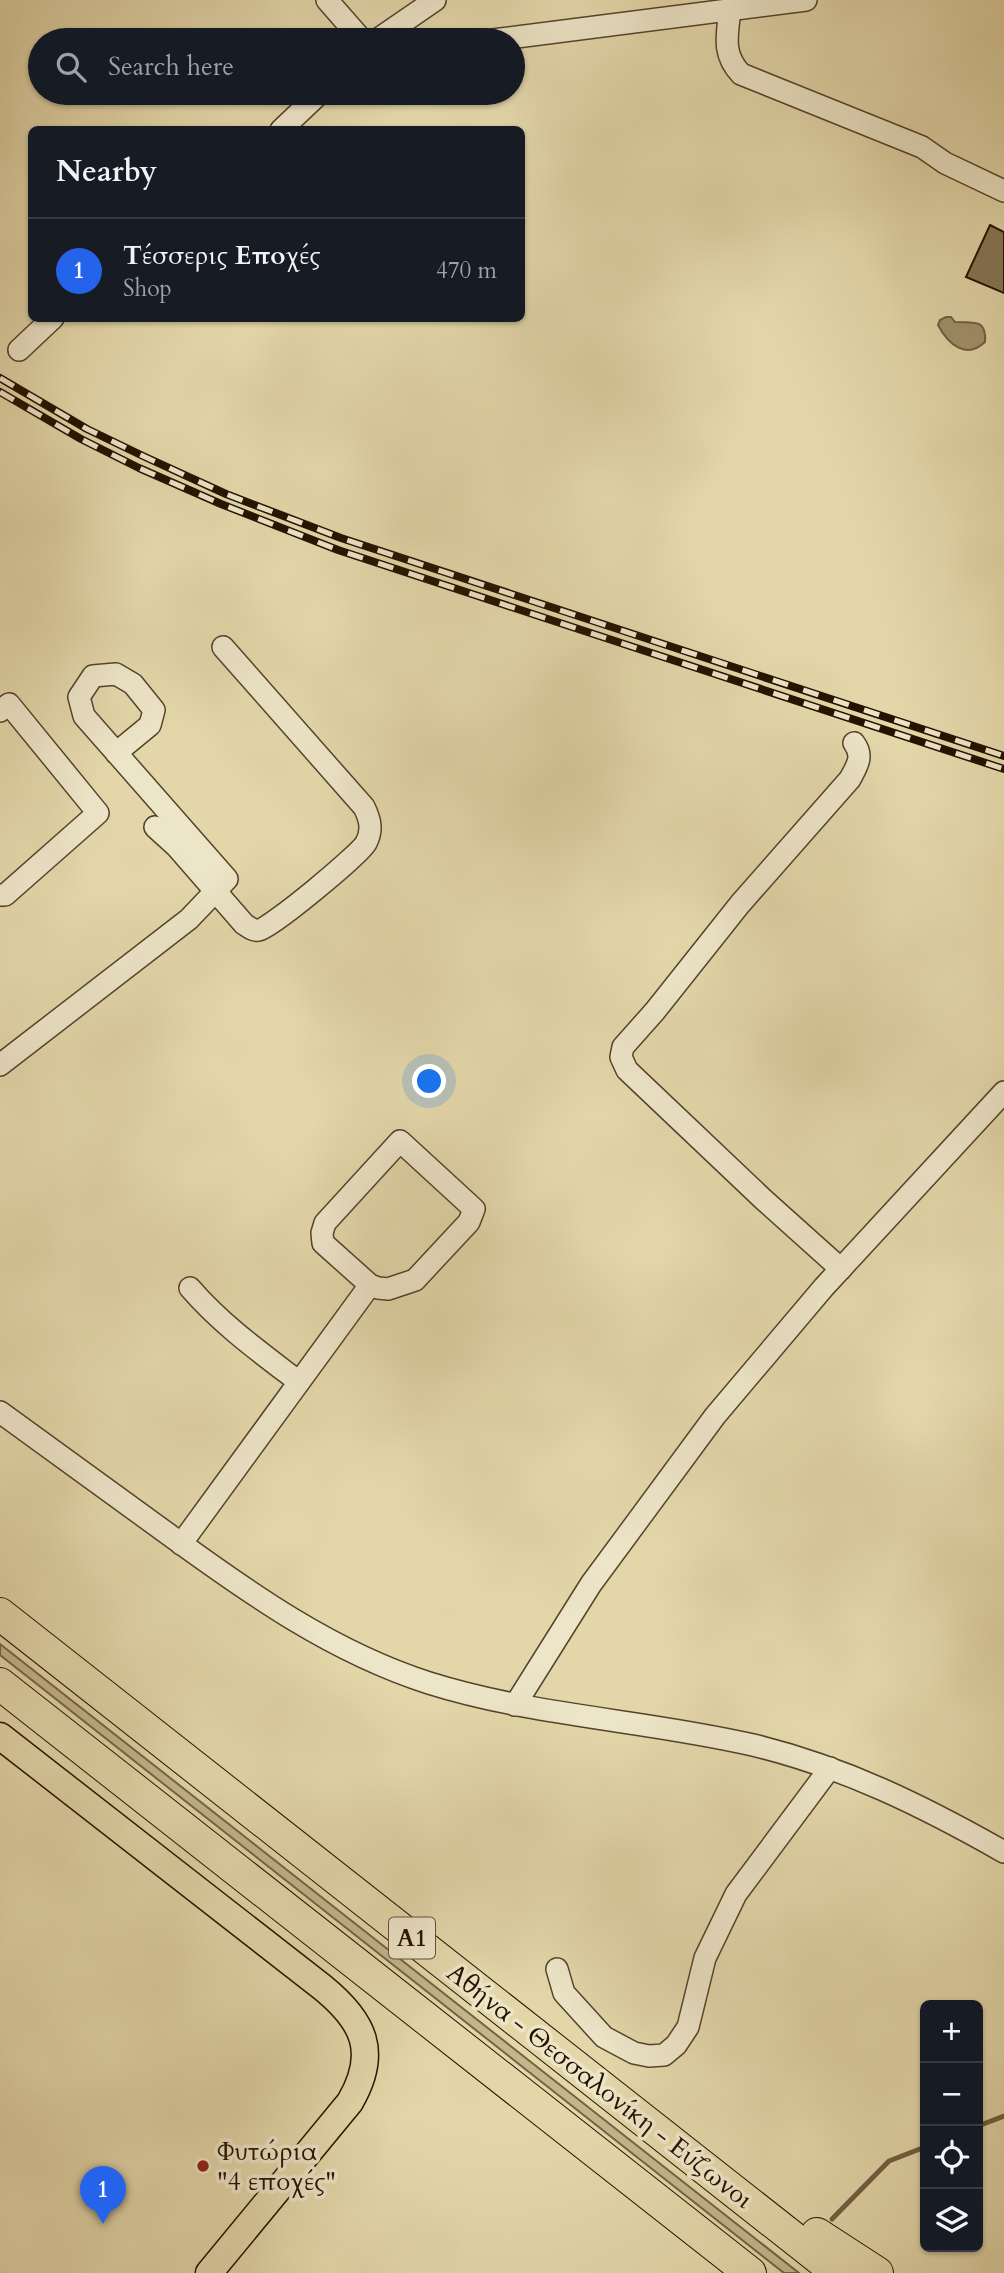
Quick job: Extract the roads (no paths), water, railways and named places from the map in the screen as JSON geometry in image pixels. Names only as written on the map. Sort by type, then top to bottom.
[{"type":"highway","name":"Αθήνα - Θεσσαλονίκη - Εύζωνοι","points":[[0,1614],[838,2273]]},
{"type":"highway","name":"Αθήνα - Θεσσαλονίκη - Εύζωνοι","points":[[0,1684],[750,2273]]},
{"type":"highway","points":[[655,2129],[877,2273]]},
{"type":"highway","points":[[618,2169],[729,2273]]},
{"type":"main road","points":[[0,1736],[323,1986],[346,2008],[361,2032],[366,2049],[364,2071],[350,2102],[209,2273]]},
{"type":"street","points":[[327,0],[352,28]]},
{"type":"street","points":[[394,28],[435,0]]},
{"type":"street","points":[[525,36],[806,0]]},
{"type":"street","points":[[730,10],[728,53],[732,64],[741,74],[922,146],[945,163],[1004,191]]},
{"type":"street","points":[[285,126],[307,105]]},
{"type":"street","points":[[19,350],[49,322]]},
{"type":"street","points":[[155,827],[166,834],[214,892],[244,924],[254,930],[262,930],[361,850],[367,841],[371,829],[364,807],[223,648]]},
{"type":"street","points":[[0,711],[9,704],[98,813],[5,895],[0,895]]},
{"type":"street","points":[[841,1269],[627,1070],[621,1058],[623,1047],[655,1012],[740,904],[850,779],[860,754],[854,743]]},
{"type":"street","points":[[0,1065],[189,919],[227,879],[116,753]]},
{"type":"street","points":[[515,1705],[591,1584],[715,1416],[841,1269],[1004,1092]]},
{"type":"street","points":[[400,1141],[474,1209],[468,1222],[415,1280],[388,1289],[370,1285],[323,1243],[322,1233],[326,1223],[400,1141]]},
{"type":"street","points":[[181,1544],[370,1285]]},
{"type":"street","points":[[190,1288],[206,1307],[237,1334],[299,1382]]},
{"type":"street","points":[[0,1412],[277,1611],[351,1652],[427,1682],[515,1705],[752,1745],[830,1768],[858,1778],[948,1820],[1004,1852]]},
{"type":"street","points":[[556,1969],[564,1993],[604,2036],[634,2053],[664,2055],[676,2045],[688,2027],[705,1958],[736,1894],[830,1768]]},
{"type":"waterway","points":[[983,2124],[1004,2116]]},
{"type":"waterway","points":[[832,2219],[889,2161],[920,2149]]},
{"type":"railway","points":[[0,378],[87,429],[143,456],[226,494],[341,538],[1004,756]]},
{"type":"railway","points":[[0,392],[81,439],[139,468],[338,550],[1004,769]]},
{"type":"place","name":"Φυτώρια \"4 εποχές\"","points":[[203,2166]]},
{"type":"place","name":"Τέσσερις Εποχές","points":[[103,2224]]}]
